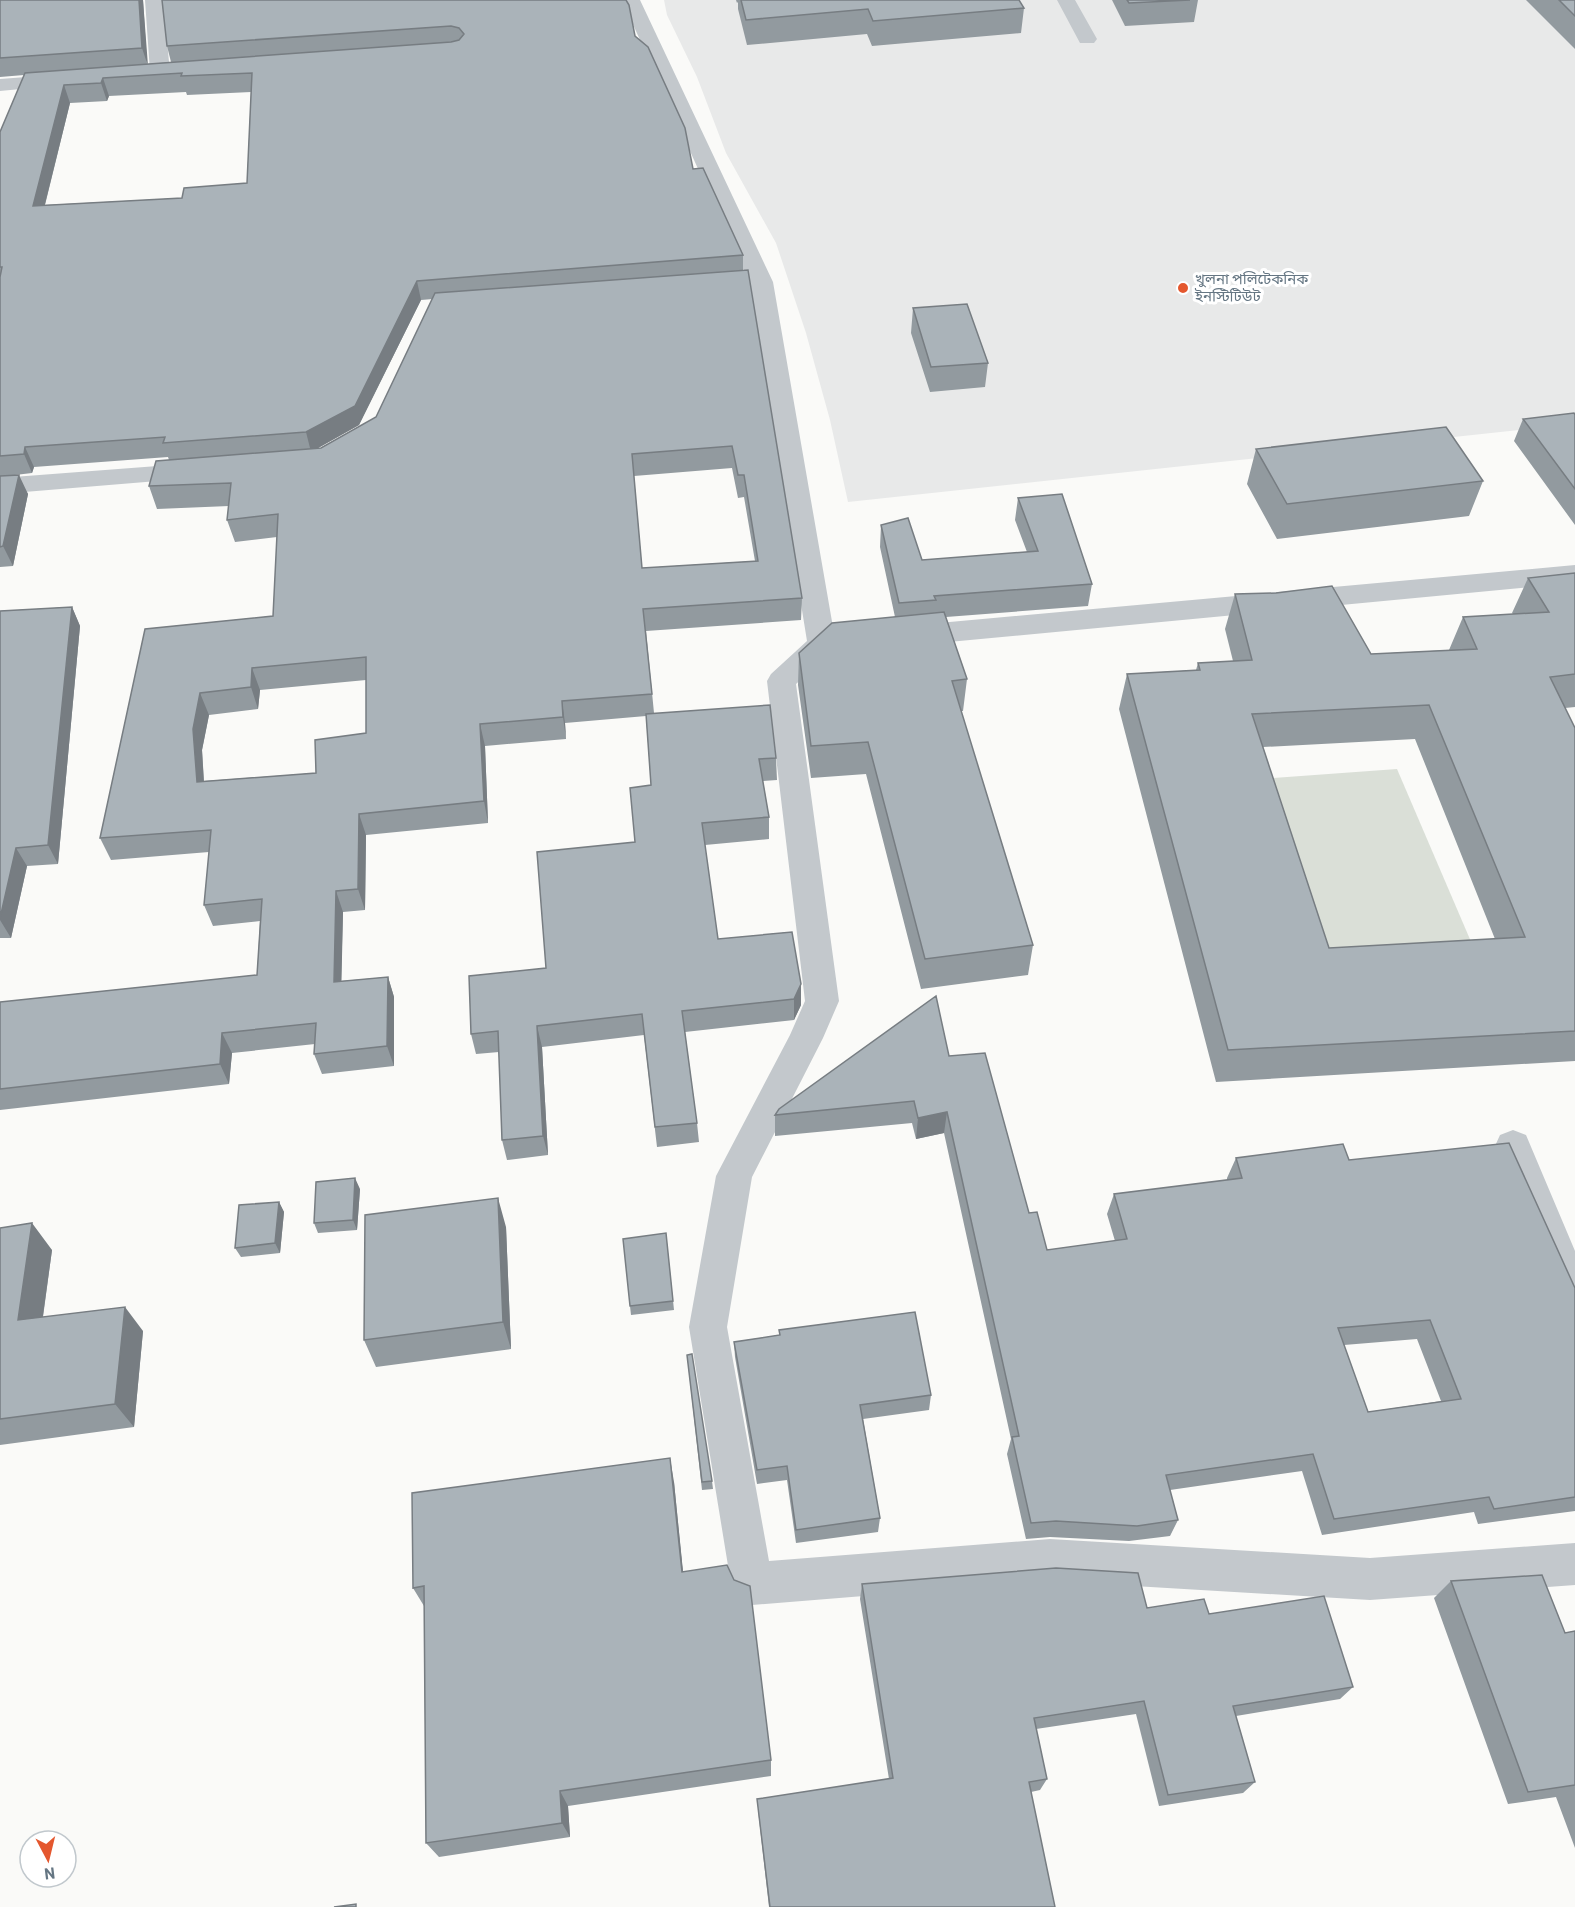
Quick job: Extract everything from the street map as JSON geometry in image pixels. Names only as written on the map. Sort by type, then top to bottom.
[{"type":"street","points":[[154,0],[160,72]]},
{"type":"street","points":[[631,0],[749,283],[822,644]]},
{"type":"street","points":[[1065,0],[1087,39]]},
{"type":"street","points":[[137,74],[183,70]]},
{"type":"street","points":[[0,85],[80,79]]},
{"type":"street","points":[[0,486],[224,469]]},
{"type":"street","points":[[1575,574],[822,644],[781,681],[822,1001],[806,1038],[734,1176],[708,1327],[752,1584],[1050,1560],[1370,1579],[1575,1564]]},
{"type":"street","points":[[1513,1146],[1575,1296]]},
{"type":"shaded area","name":"খুলনা পলিটেকনিক ইনস্টিটিউট","points":[[664,0],[1575,0],[1575,424],[848,502],[830,420],[806,333],[776,243],[726,153],[697,77],[667,15]]},
{"type":"shaded area","points":[[1397,769],[1478,958],[1330,970],[1260,779]]},
{"type":"building","points":[[0,0],[139,0],[142,48],[0,58]]},
{"type":"building","points":[[162,0],[626,0],[635,36],[648,47],[685,128],[693,169],[703,168],[743,255],[417,281],[355,406],[306,432],[163,443],[165,437],[25,447],[24,454],[0,456],[0,277],[2,267],[0,267],[0,132],[25,73],[451,42],[459,40],[464,34],[459,28],[451,26],[167,46]],"holes":[[[182,73],[181,76],[252,73],[247,183],[184,188],[182,198],[33,206],[64,85],[101,83],[103,78]]]},
{"type":"building","points":[[741,0],[1019,0],[1024,8],[873,21],[868,9],[746,20]]},
{"type":"building","points":[[1127,0],[1190,0],[1129,3]]},
{"type":"building","points":[[1559,0],[1575,0],[1575,16]]},
{"type":"building","points":[[748,270],[802,598],[643,609],[652,694],[562,701],[563,717],[480,724],[484,801],[359,814],[358,889],[336,891],[334,982],[388,977],[387,1046],[314,1054],[316,1023],[222,1033],[220,1064],[0,1089],[0,1002],[257,975],[262,899],[204,905],[211,830],[100,838],[145,629],[273,616],[278,514],[227,520],[231,483],[149,486],[156,461],[321,448],[376,417],[435,293]],"holes":[[[732,446],[738,475],[744,475],[758,561],[642,568],[632,454]],[[366,657],[366,733],[315,740],[316,773],[197,782],[193,729],[200,693],[251,687],[252,668]]]},
{"type":"building","points":[[967,304],[988,363],[931,367],[913,308]]},
{"type":"building","points":[[1574,413],[1575,415],[1575,489],[1523,419]]},
{"type":"building","points":[[1446,427],[1483,481],[1287,504],[1256,449]]},
{"type":"building","points":[[19,475],[3,546],[0,547],[0,476]]},
{"type":"building","points":[[1062,494],[1092,584],[934,596],[936,600],[899,603],[881,525],[908,518],[922,560],[1038,551],[1018,498]]},
{"type":"building","points":[[1575,573],[1575,674],[1550,677],[1575,728],[1575,1031],[1228,1050],[1127,674],[1200,670],[1198,663],[1252,660],[1235,594],[1276,593],[1332,586],[1371,654],[1477,649],[1463,617],[1549,612],[1528,578]],"holes":[[[1429,705],[1525,937],[1329,948],[1252,714]]]},
{"type":"building","points":[[72,607],[48,845],[16,848],[0,918],[0,611]]},
{"type":"building","points":[[944,612],[967,679],[952,681],[1033,945],[925,959],[868,742],[811,746],[799,653],[832,623]]},
{"type":"building","points":[[770,705],[776,758],[759,759],[769,817],[702,823],[718,939],[792,932],[801,984],[794,999],[682,1011],[697,1123],[655,1127],[642,1014],[537,1026],[543,1136],[502,1140],[498,1031],[471,1034],[469,976],[546,968],[537,852],[635,842],[630,788],[651,785],[646,714]]},
{"type":"building","points":[[936,996],[949,1056],[985,1053],[1029,1213],[1037,1212],[1047,1250],[1127,1239],[1114,1194],[1242,1178],[1236,1158],[1343,1144],[1349,1160],[1509,1143],[1575,1288],[1575,1497],[1494,1509],[1489,1497],[1334,1519],[1313,1454],[1166,1475],[1178,1520],[1137,1526],[1056,1521],[1031,1523],[1012,1437],[1019,1436],[947,1112],[918,1118],[914,1101],[775,1115],[779,1109]],"holes":[[[1430,1320],[1461,1399],[1368,1412],[1338,1328]]]},
{"type":"building","points":[[355,1178],[353,1220],[314,1223],[316,1182]]},
{"type":"building","points":[[498,1198],[503,1322],[364,1340],[365,1215]]},
{"type":"building","points":[[279,1202],[275,1243],[235,1248],[239,1205]]},
{"type":"building","points":[[32,1223],[18,1320],[125,1307],[115,1404],[0,1419],[0,1228]]},
{"type":"building","points":[[666,1233],[673,1301],[630,1306],[623,1239]]},
{"type":"building","points":[[915,1312],[931,1395],[860,1405],[880,1518],[796,1530],[787,1466],[757,1470],[734,1342],[780,1335],[779,1330]]},
{"type":"building","points":[[692,1354],[712,1481],[702,1482],[687,1355]]},
{"type":"building","points":[[670,1458],[682,1572],[727,1565],[734,1580],[750,1586],[771,1760],[560,1791],[562,1823],[426,1843],[424,1586],[413,1588],[412,1493]]},
{"type":"building","points":[[1056,1568],[1138,1573],[1147,1608],[1204,1599],[1209,1614],[1324,1596],[1353,1687],[1233,1706],[1255,1782],[1168,1795],[1144,1701],[1034,1718],[1047,1779],[1029,1782],[1055,1907],[770,1907],[757,1799],[893,1778],[862,1584]]},
{"type":"building","points":[[1542,1575],[1565,1633],[1575,1631],[1575,1785],[1528,1792],[1451,1581]]},
{"type":"building","points":[[356,1904],[356,1907],[334,1907]]},
{"type":"place","name":"খুলনা পলিটেকনিক ইনস্টিটিউট","points":[[1183,288]]}]
